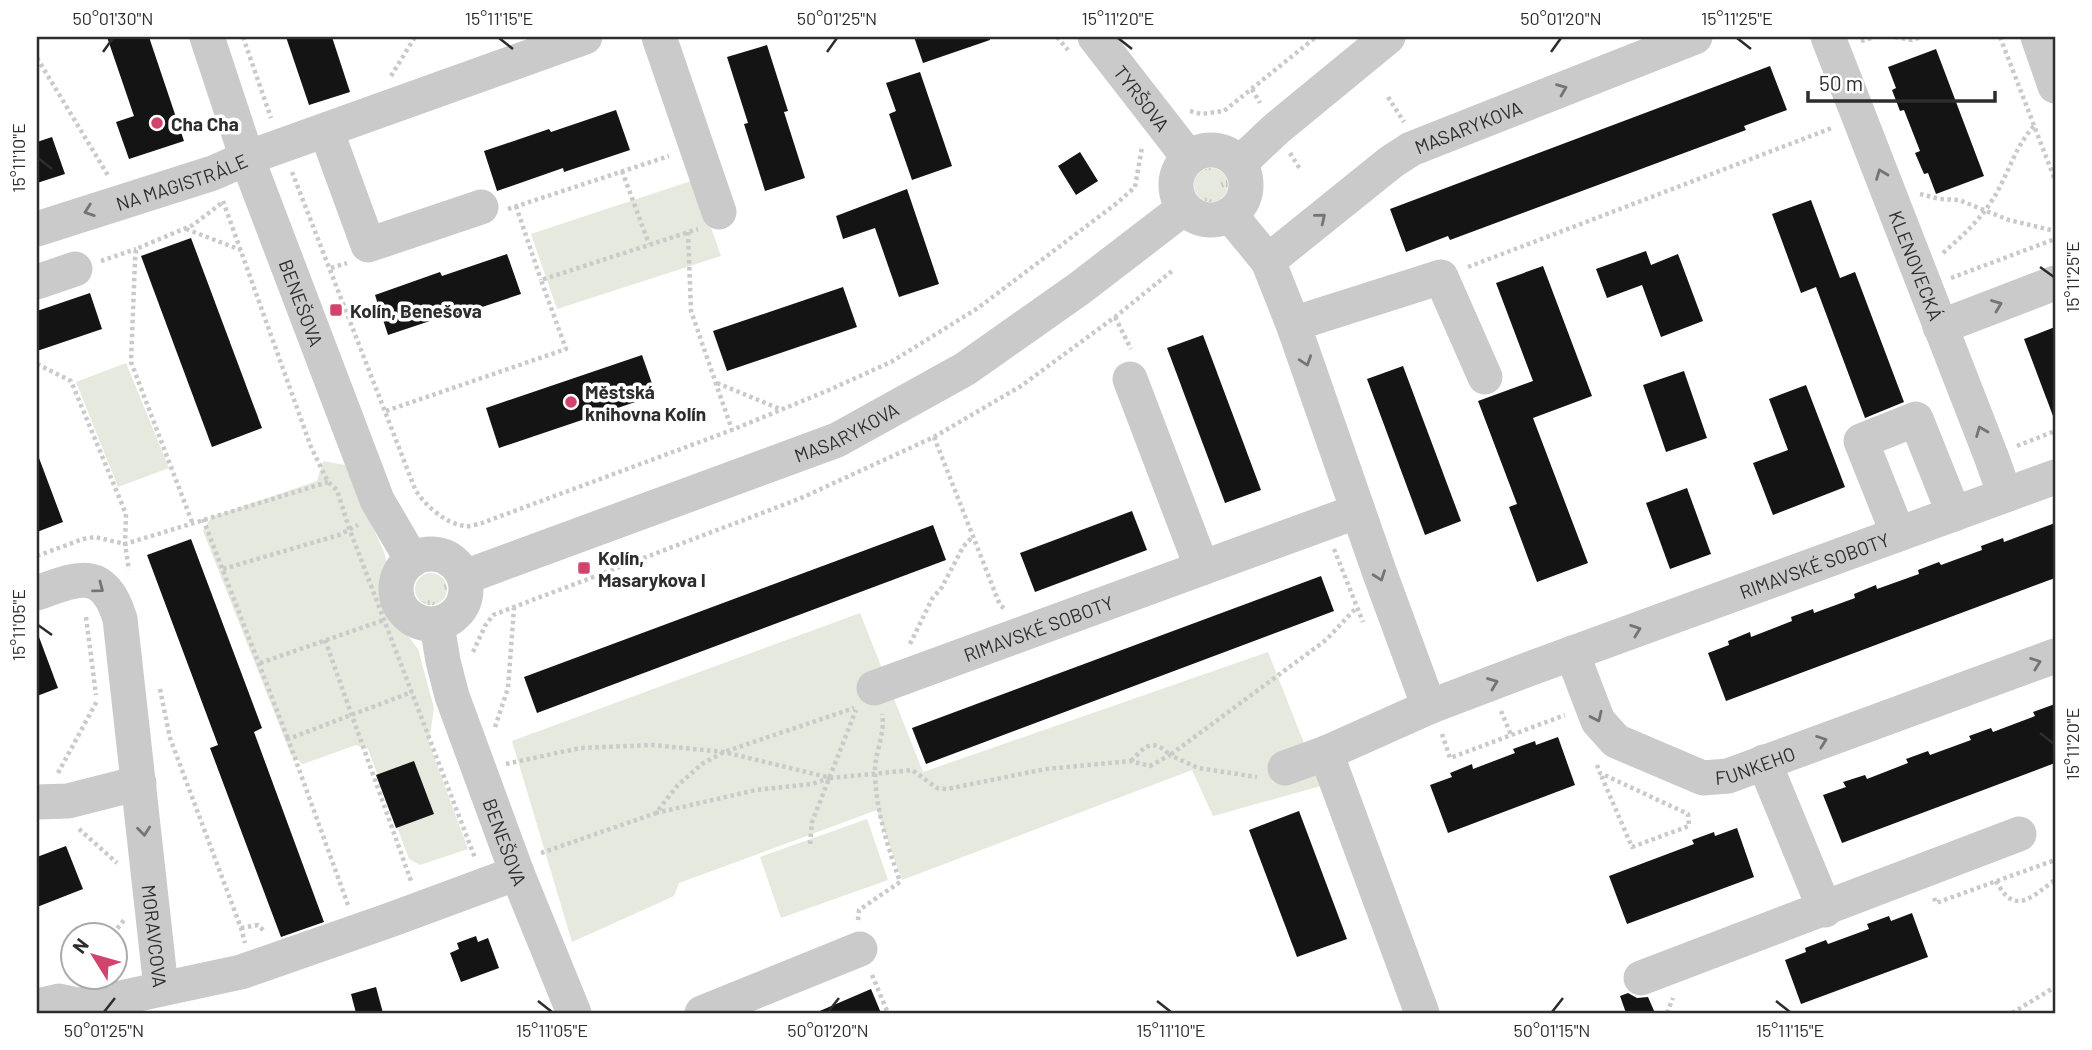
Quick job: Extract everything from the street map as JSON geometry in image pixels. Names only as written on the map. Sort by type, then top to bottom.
[{"type":"street","name":"BENEŠOVA","points":[[207,37],[247,158],[374,492],[412,560]]},
{"type":"street","name":"NA MAGISTRÁLE","points":[[37,229],[123,200],[218,187],[247,158],[585,37]]},
{"type":"street","points":[[659,37],[719,212]]},
{"type":"street","name":"TYRŠOVA","points":[[1095,37],[1189,158]]},
{"type":"street","points":[[1239,164],[1276,129],[1388,37]]},
{"type":"street","name":"MASARYKOVA","points":[[1268,261],[1411,149],[1695,37]]},
{"type":"street","name":"KLENOVECKÁ","points":[[1828,37],[2005,495]]},
{"type":"street","points":[[2038,37],[2055,86]]},
{"type":"street","points":[[326,130],[368,244],[492,209]]},
{"type":"street","points":[[1210,150],[1231,156],[1239,164],[1247,186],[1245,197],[1230,215],[1210,221],[1192,215],[1184,208],[1176,188],[1182,166],[1189,158],[1210,150]]},
{"type":"street","name":"MASARYKOVA","points":[[464,578],[837,440],[965,369],[1080,288],[1184,208]]},
{"type":"street","points":[[1230,215],[1268,261],[1434,715]]},
{"type":"street","points":[[37,282],[75,269]]},
{"type":"street","points":[[1293,324],[1441,277],[1485,377]]},
{"type":"street","points":[[1940,327],[2055,283]]},
{"type":"street","points":[[1130,379],[1202,568]]},
{"type":"street","points":[[1898,534],[1861,441],[1916,419],[1954,514]]},
{"type":"street","name":"RIMAVSKÉ SOBOTY","points":[[1572,653],[2055,477]]},
{"type":"street","name":"RIMAVSKÉ SOBOTY","points":[[874,688],[1358,511]]},
{"type":"street","points":[[421,555],[443,555],[460,568],[464,578],[467,587],[461,607],[455,615],[437,625],[418,623],[403,611],[398,602],[396,593],[399,574],[421,555]]},
{"type":"street","name":"MORAVCOVA","points":[[37,593],[77,579],[89,581],[103,589],[114,602],[120,620],[161,988],[241,972],[390,920],[513,871]]},
{"type":"street","name":"BENEŠOVA","points":[[437,625],[444,670],[452,696],[513,871],[574,1013]]},
{"type":"street","points":[[1285,768],[1434,715],[1572,653]]},
{"type":"street","name":"FUNKEHO","points":[[1572,653],[1598,721],[1616,741],[1703,778],[1728,776],[2055,656]]},
{"type":"street","points":[[1326,753],[1422,1013]]},
{"type":"street","points":[[1764,762],[1825,910]]},
{"type":"street","points":[[40,802],[68,801],[139,783]]},
{"type":"street","points":[[1641,978],[2019,834]]},
{"type":"street","points":[[702,1013],[860,949]]},
{"type":"street","points":[[37,1006],[59,1001],[78,1005],[101,1002],[161,988]]},
{"type":"path","points":[[243,37],[281,146],[331,268],[415,489],[429,505],[450,521],[466,526],[482,523],[732,430],[891,362],[978,308],[1135,187],[1142,144],[1188,111],[1201,114],[1224,111],[1316,37]]},
{"type":"path","points":[[1895,37],[1912,40],[1922,37]]},
{"type":"path","points":[[2000,37],[2055,180]]},
{"type":"path","points":[[37,58],[123,200]]},
{"type":"path","points":[[1441,277],[1859,118]]},
{"type":"path","points":[[1938,258],[1969,232],[1991,202],[2012,158],[2034,126]]},
{"type":"path","points":[[492,209],[516,206],[698,146]]},
{"type":"path","points":[[622,171],[649,244]]},
{"type":"path","points":[[75,269],[136,249],[193,225],[218,187]]},
{"type":"path","points":[[218,187],[311,447],[328,482],[337,490],[478,867],[513,871],[656,813],[756,790],[812,784],[831,778],[912,770],[937,788],[947,789],[1046,769],[1130,761],[1150,766],[1170,755],[1326,640],[1357,607]]},
{"type":"path","points":[[1913,193],[1959,200],[2010,220],[2055,231]]},
{"type":"path","points":[[386,411],[566,349],[516,206]]},
{"type":"path","points":[[541,280],[722,222],[719,212]]},
{"type":"path","points":[[185,228],[241,250]]},
{"type":"path","points":[[688,232],[691,311],[732,430]]},
{"type":"path","points":[[1946,280],[2055,239]]},
{"type":"path","points":[[136,249],[131,362],[192,522]]},
{"type":"path","points":[[331,268],[357,260]]},
{"type":"path","points":[[37,364],[71,382],[126,514],[125,544],[130,579]]},
{"type":"path","points":[[716,383],[781,410]]},
{"type":"path","points":[[1991,456],[2055,431]]},
{"type":"path","points":[[934,437],[1000,605],[1011,614],[1021,634]]},
{"type":"path","points":[[37,556],[95,537],[125,544],[328,482]]},
{"type":"path","points":[[223,569],[339,536],[349,528],[429,505]]},
{"type":"path","points":[[203,519],[260,663],[352,916]]},
{"type":"path","points":[[904,651],[962,547],[973,536]]},
{"type":"path","points":[[470,657],[493,615],[514,608],[508,688],[505,704],[490,739]]},
{"type":"path","points":[[260,663],[384,620]]},
{"type":"path","points":[[325,640],[415,891]]},
{"type":"path","points":[[160,687],[170,738],[241,928],[250,967]]},
{"type":"path","points":[[874,688],[884,724],[875,754],[879,813],[900,882],[859,909],[857,924],[860,949],[888,1013]]},
{"type":"path","points":[[288,739],[412,692]]},
{"type":"path","points":[[1497,700],[1511,736]]},
{"type":"path","points":[[40,802],[97,701]]},
{"type":"path","points":[[656,813],[677,786],[702,764],[724,752],[857,707],[812,822],[810,844]]},
{"type":"path","points":[[1434,715],[1450,758],[1576,710]]},
{"type":"path","points":[[1130,761],[1142,749],[1152,744],[1161,746],[1170,755],[1198,768],[1241,773],[1280,782],[1289,780],[1285,768]]},
{"type":"path","points":[[501,766],[550,753],[605,745],[681,746],[724,752],[831,778]]},
{"type":"path","points":[[1595,761],[1600,773],[1632,847],[1689,826],[1688,814],[1600,773]]},
{"type":"path","points":[[71,821],[117,863]]},
{"type":"path","points":[[1996,881],[2010,900],[2026,901],[2055,880]]},
{"type":"path","points":[[2012,1013],[2055,987]]},
{"type":"green space","points":[[1211,168],[1223,173],[1228,185],[1223,197],[1211,202],[1199,197],[1194,185],[1199,173]]},
{"type":"green space","points":[[694,180],[721,256],[557,309],[531,234]]},
{"type":"green space","points":[[126,363],[169,468],[118,487],[76,382]]},
{"type":"green space","points":[[323,461],[345,465],[384,552],[387,565],[382,586],[384,604],[418,649],[434,708],[429,743],[468,849],[420,865],[409,859],[368,749],[356,745],[303,764],[291,755],[203,531],[211,517],[317,481]]},
{"type":"green space","points":[[431,573],[442,578],[447,589],[442,600],[431,605],[420,600],[415,589],[420,578]]},
{"type":"green space","points":[[860,613],[923,772],[1268,652],[1321,786],[1213,816],[1192,770],[902,880],[877,810],[679,883],[674,896],[572,942],[512,741]]},
{"type":"green space","points":[[867,819],[888,880],[781,918],[760,857]]},
{"type":"building","points":[[107,37],[149,37],[184,141],[129,159],[116,122],[134,116]]},
{"type":"building","points":[[286,37],[332,37],[350,92],[309,105]]},
{"type":"building","points":[[914,37],[989,37],[990,40],[923,63]]},
{"type":"building","points":[[767,45],[805,178],[765,191],[744,124],[748,123],[727,57]]},
{"type":"building","points":[[1936,49],[1984,176],[1936,194],[1928,173],[1924,174],[1915,153],[1920,151],[1904,110],[1900,111],[1892,90],[1896,88],[1888,67]]},
{"type":"building","points":[[1770,66],[1787,110],[1744,126],[1746,130],[1450,240],[1448,236],[1406,252],[1390,209]]},
{"type":"building","points":[[920,72],[952,166],[912,180],[889,114],[896,111],[886,83]]},
{"type":"building","points":[[616,110],[630,150],[564,172],[563,168],[497,191],[484,151]]},
{"type":"building","points":[[52,137],[65,174],[37,183],[37,142]]},
{"type":"building","points":[[1080,152],[1098,181],[1076,195],[1058,166]]},
{"type":"building","points":[[907,189],[939,284],[899,297],[875,228],[843,239],[836,216]]},
{"type":"building","points":[[1811,200],[1840,278],[1855,272],[1904,402],[1865,418],[1816,287],[1801,293],[1772,214]]},
{"type":"building","points":[[191,238],[262,428],[212,447],[141,256]]},
{"type":"building","points":[[1646,251],[1651,265],[1678,254],[1703,321],[1661,337],[1642,285],[1607,298],[1596,269]]},
{"type":"building","points":[[507,254],[521,294],[388,335],[375,295],[440,272],[442,276]]},
{"type":"building","points":[[1543,266],[1592,396],[1533,418],[1588,563],[1537,582],[1509,507],[1517,504],[1478,401],[1533,381],[1496,283]]},
{"type":"building","points":[[843,287],[857,327],[727,371],[713,331]]},
{"type":"building","points":[[90,293],[102,329],[37,351],[37,311]]},
{"type":"building","points":[[2055,327],[2055,415],[2053,416],[2024,339]]},
{"type":"building","points":[[1203,335],[1261,490],[1225,503],[1167,348]]},
{"type":"building","name":"Městská knihovna Kolín","points":[[642,355],[656,395],[499,448],[486,408]]},
{"type":"building","points":[[1403,366],[1461,521],[1425,535],[1367,379]]},
{"type":"building","points":[[1684,371],[1707,438],[1666,452],[1643,385]]},
{"type":"building","points":[[1806,385],[1845,487],[1773,515],[1753,463],[1788,450],[1769,399]]},
{"type":"building","points":[[37,458],[63,522],[37,532]]},
{"type":"building","points":[[1687,488],[1711,554],[1670,569],[1646,503]]},
{"type":"building","points":[[1132,511],[1147,550],[1035,592],[1020,553]]},
{"type":"building","points":[[2055,523],[2055,578],[1726,701],[1708,653],[1729,645],[1728,641],[1750,632],[1751,637],[1792,621],[1791,617],[1813,609],[1814,613],[1855,598],[1854,594],[1876,585],[1877,589],[1919,574],[1918,570],[1939,562],[1941,565],[1982,550],[1981,546],[2003,538],[2004,542]]},
{"type":"building","points":[[933,525],[946,560],[537,713],[524,677]]},
{"type":"building","points":[[191,539],[262,728],[254,732],[324,922],[281,937],[210,748],[218,745],[147,555]]},
{"type":"building","points":[[1321,576],[1334,611],[926,764],[912,728]]},
{"type":"building","points":[[37,637],[58,688],[37,696]]},
{"type":"building","points":[[2055,704],[2055,763],[1842,843],[1823,795],[1846,787],[1843,782],[1865,775],[1867,779],[1908,763],[1906,759],[1928,751],[1930,755],[1971,740],[1969,736],[1991,728],[1993,732],[2035,716],[2033,712]]},
{"type":"building","points":[[1558,737],[1575,785],[1448,833],[1430,785],[1452,777],[1450,773],[1472,764],[1473,769],[1515,753],[1513,749]]},
{"type":"building","points":[[414,761],[434,814],[396,828],[376,775]]},
{"type":"building","points":[[1299,811],[1347,939],[1297,957],[1249,830]]},
{"type":"building","points":[[1737,828],[1754,877],[1627,924],[1609,876],[1694,844],[1692,840]]},
{"type":"building","points":[[66,846],[83,889],[37,907],[37,857]]},
{"type":"building","points":[[1912,913],[1928,957],[1801,1004],[1785,960],[1826,940],[1828,944],[1869,929],[1867,924],[1889,916],[1891,921]]},
{"type":"building","points":[[476,936],[478,942],[488,938],[499,968],[461,982],[450,953],[459,949],[457,943]]},
{"type":"building","points":[[376,987],[383,1013],[356,1013],[351,994]]},
{"type":"building","points":[[871,989],[881,1013],[815,1013]]},
{"type":"building","points":[[1628,993],[1637,998],[1648,997],[1655,1013],[1626,1013],[1620,996]]},
{"type":"place","name":"Cha Cha","points":[[157,123]]},
{"type":"place","name":"Kolín, Benešova","points":[[336,310]]},
{"type":"place","name":"Městská knihovna Kolín","points":[[571,402]]},
{"type":"place","name":"Kolín, Masarykova I","points":[[584,568]]}]
